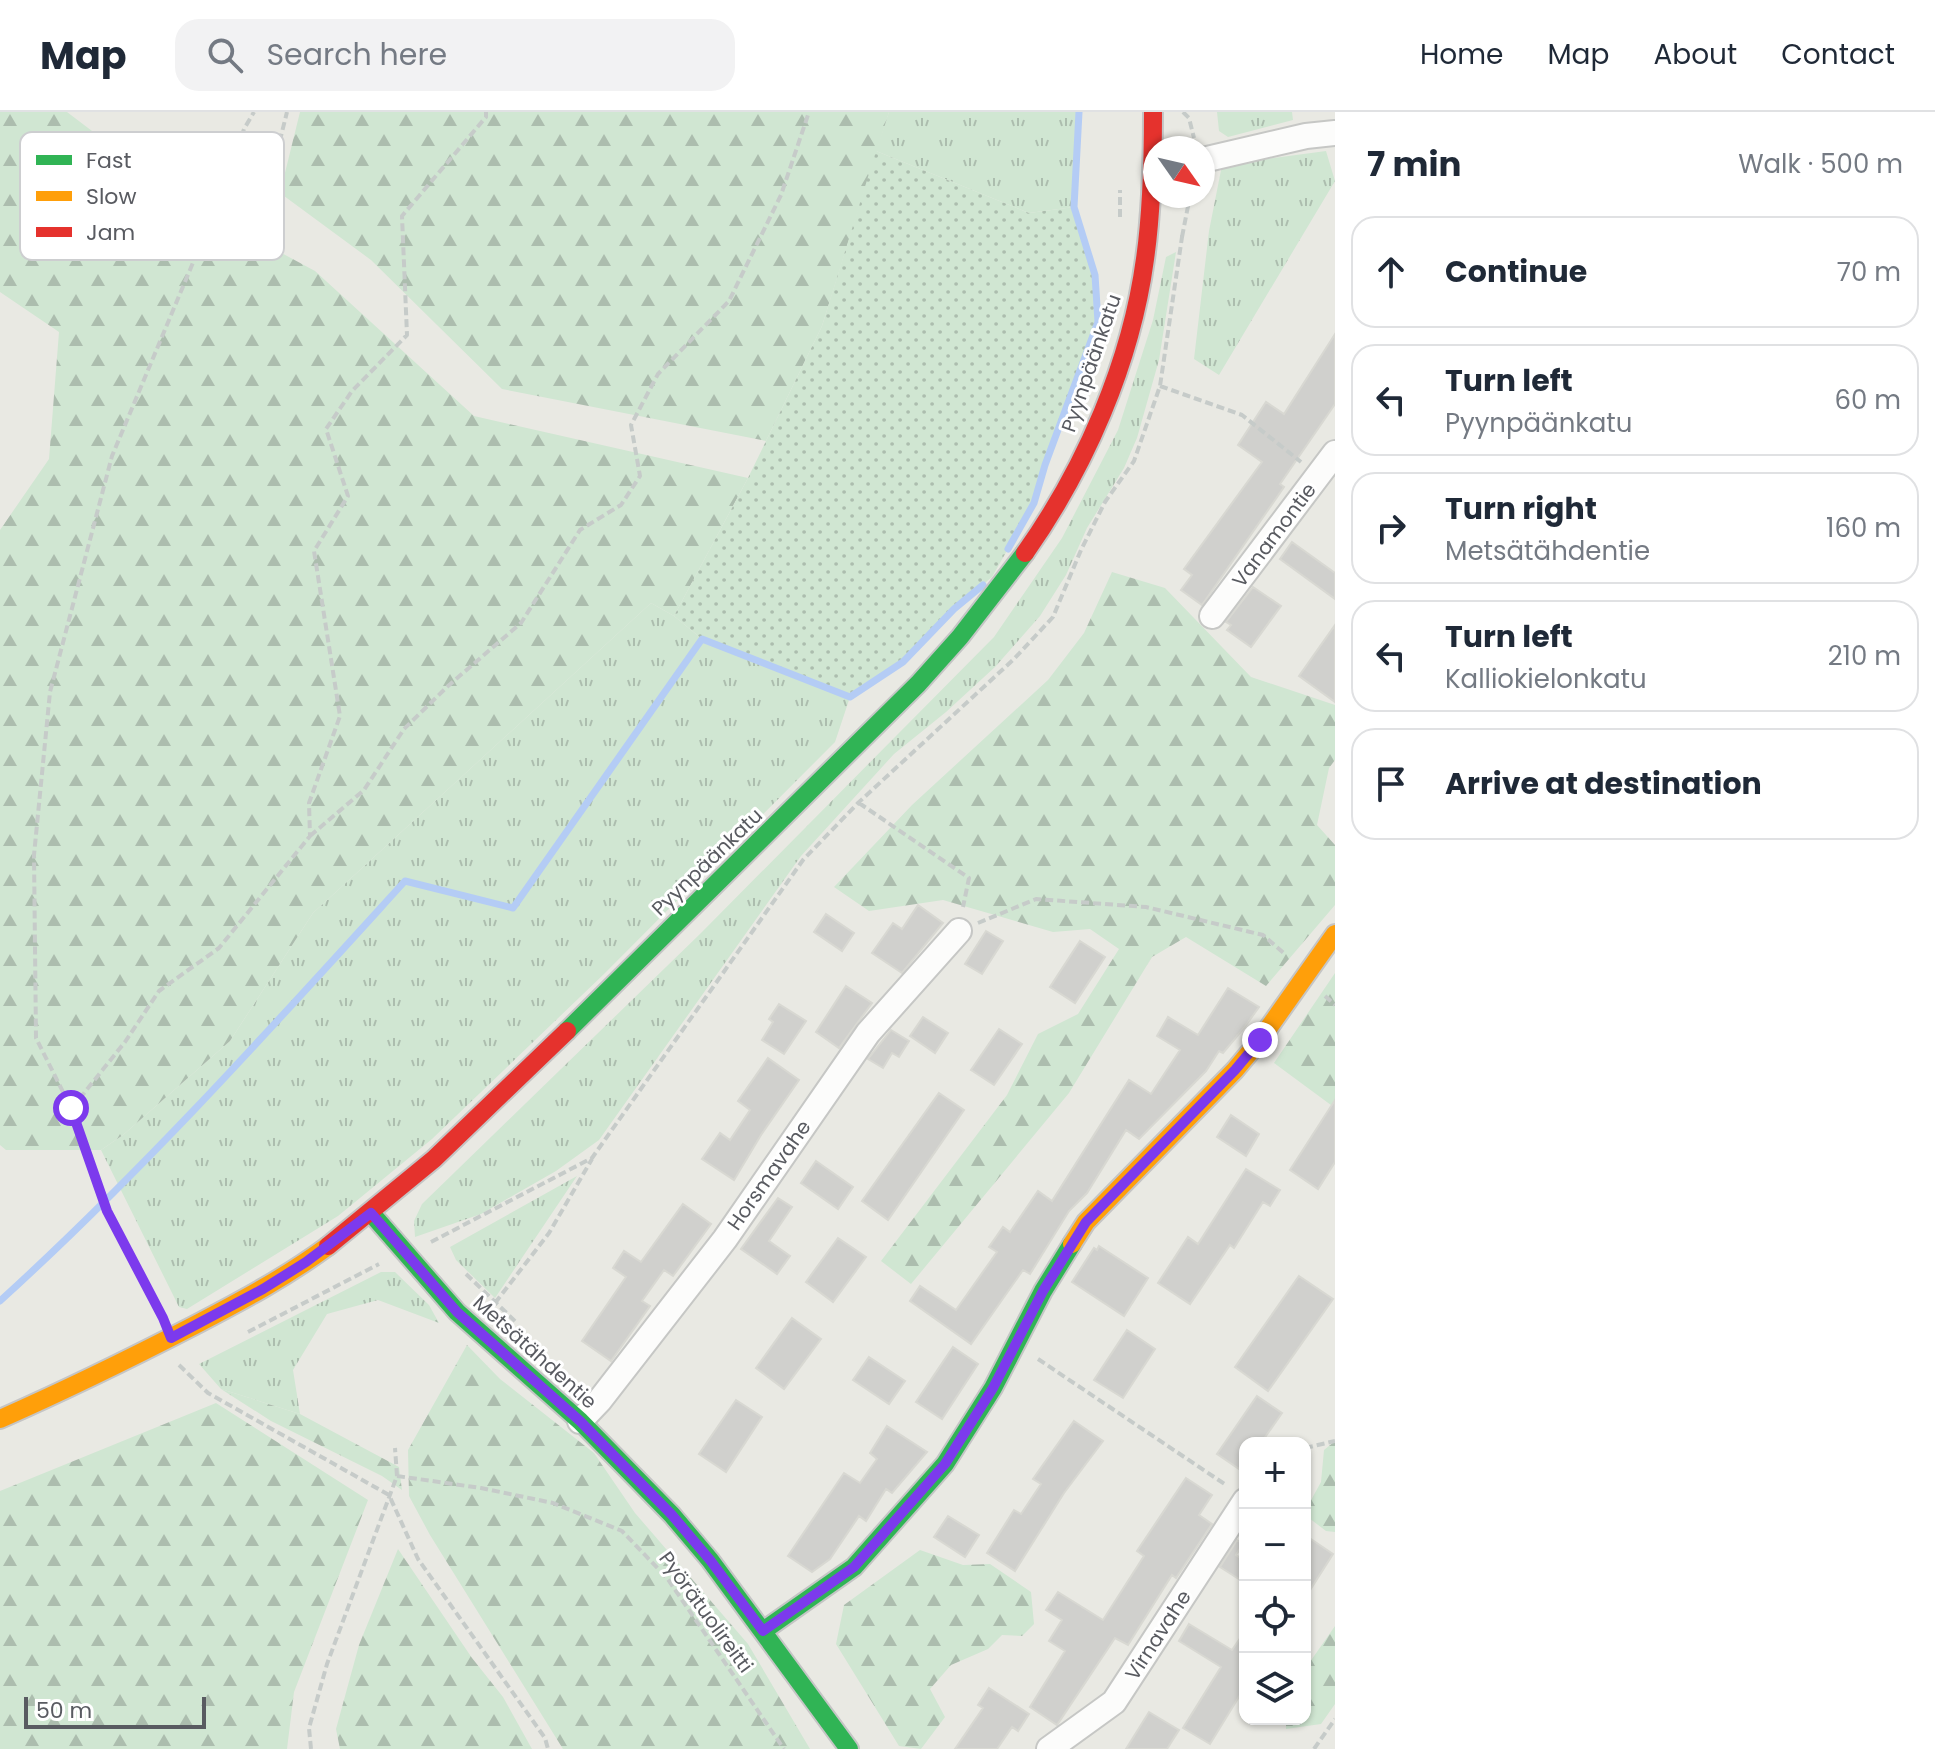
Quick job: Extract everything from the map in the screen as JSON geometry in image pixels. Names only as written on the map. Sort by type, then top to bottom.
[{"type":"main road","name":"Pyynpäänkatu","points":[[1153,112],[1153,136]]},
{"type":"main road","name":"Pyynpäänkatu","points":[[0,1419],[82,1384],[263,1289],[306,1262],[371,1213],[431,1163],[917,687],[983,612],[1031,546],[1069,482],[1099,419],[1136,300],[1151,208]]},
{"type":"main road","points":[[763,1631],[854,1567],[945,1464],[993,1388],[1043,1291],[1086,1222],[1235,1070],[1335,934]]},
{"type":"main road","name":"Metsätähdentie","points":[[371,1213],[457,1312],[580,1421],[672,1515],[710,1560],[849,1749]]},
{"type":"street","points":[[1215,157],[1306,136],[1335,133]]},
{"type":"street","name":"Vanamontie","points":[[1212,616],[1335,453]]},
{"type":"street","name":"Horsmavahe","points":[[580,1421],[600,1400],[725,1239],[868,1033],[959,931]]},
{"type":"street","name":"Virnavahe","points":[[1049,1749],[1114,1702],[1239,1495]]},
{"type":"path","points":[[243,132],[254,112]]},
{"type":"path","points":[[282,132],[287,112]]},
{"type":"path","points":[[310,836],[309,803],[340,716],[314,551],[348,496],[326,429],[352,391],[407,335],[402,216],[486,117],[486,112]]},
{"type":"path","points":[[71,1108],[125,1042],[159,991],[219,948],[310,836],[364,790],[404,729],[521,623],[580,530],[621,505],[640,476],[631,425],[658,374],[729,301],[781,195],[809,112]]},
{"type":"path","points":[[1183,112],[1189,118],[1193,136]]},
{"type":"path","points":[[1182,237],[1188,208]]},
{"type":"path","points":[[194,260],[112,456],[50,692],[34,855],[36,1038],[71,1108],[107,1211],[163,1318],[180,1367],[208,1393],[389,1495],[418,1559],[545,1738],[548,1749]]},
{"type":"path","points":[[1160,386],[1242,415],[1319,476]]},
{"type":"path","points":[[858,803],[969,878],[959,931]]},
{"type":"path","points":[[959,931],[1036,899],[1146,907],[1263,935],[1306,972]]},
{"type":"path","points":[[495,1303],[549,1233],[592,1158]]},
{"type":"path","points":[[1016,1344],[1239,1495]]},
{"type":"path","points":[[1311,1447],[1335,1441]]},
{"type":"path","points":[[311,1749],[309,1728],[327,1664],[397,1476],[395,1448]]},
{"type":"path","name":"Pyörätuolireitti","points":[[397,1476],[481,1488],[553,1503],[622,1531],[667,1578],[784,1749]]},
{"type":"path","points":[[1314,1749],[1335,1719]]},
{"type":"green space","points":[[0,112],[67,112],[93,132],[20,132],[20,260],[284,260],[284,254],[315,271],[474,416],[748,478],[674,616],[651,603],[313,913],[230,1041],[123,1135],[101,1150],[6,1150],[0,1145],[0,530],[49,459],[59,332],[0,292]]},
{"type":"green space","points":[[300,112],[889,112],[822,326],[766,441],[502,389],[371,260],[284,196],[284,177]]},
{"type":"green space","points":[[889,112],[1079,112],[1074,207],[1029,213],[876,151]]},
{"type":"green space","points":[[1217,112],[1292,112],[1293,120],[1228,137],[1219,131]]},
{"type":"green space","points":[[876,151],[1029,213],[1074,207],[1095,275],[1098,322],[1034,503],[992,577],[954,609],[903,662],[850,697],[702,639],[674,616],[748,478],[822,326]]},
{"type":"green space","points":[[1326,151],[1335,181],[1219,375],[1194,359],[1209,231],[1222,165]]},
{"type":"green space","points":[[1176,252],[1159,360],[1137,438],[1124,468],[1087,528],[1066,575],[1040,616],[995,667],[894,754],[801,856],[599,1140],[556,1171],[481,1214],[415,1237],[414,1221],[422,1204],[701,933],[994,637],[1062,538],[1118,430],[1153,320],[1166,257]]},
{"type":"green space","points":[[1112,572],[1165,588],[1251,677],[1335,705],[1335,760],[1329,768],[1317,825],[1335,845],[1335,905],[1266,986],[1186,937],[1152,957],[1069,1093],[911,1284],[881,1261],[1007,1095],[1038,1034],[1078,1014],[1119,949],[1090,929],[1053,932],[943,900],[869,911],[834,887],[912,805],[1048,680],[1084,633]]},
{"type":"green space","points":[[651,603],[674,616],[702,639],[850,697],[835,742],[604,974],[432,1139],[338,1216],[187,1309],[179,1307],[101,1150],[123,1135],[230,1041],[313,913]]},
{"type":"green space","points":[[1335,973],[1335,1108],[1274,1063]]},
{"type":"green space","points":[[577,1176],[495,1298],[456,1260],[450,1247]]},
{"type":"green space","points":[[381,1272],[395,1272],[429,1305],[439,1323],[378,1300],[327,1314],[293,1370],[300,1414],[221,1389],[199,1364]]},
{"type":"green space","points":[[467,1345],[500,1379],[594,1453],[635,1513],[748,1644],[810,1749],[563,1749],[409,1496],[408,1450]]},
{"type":"green space","points":[[221,1389],[300,1414],[399,1467],[402,1490],[382,1476],[271,1421]]},
{"type":"green space","points":[[216,1403],[368,1500],[294,1692],[287,1749],[0,1749],[0,1491]]},
{"type":"green space","points":[[1335,1441],[1335,1532],[1326,1531],[1311,1520],[1311,1500],[1321,1482],[1324,1450]]},
{"type":"green space","points":[[398,1549],[472,1658],[503,1697],[532,1749],[340,1749],[336,1729],[359,1645]]},
{"type":"green space","points":[[920,1550],[963,1565],[990,1564],[1031,1592],[1034,1624],[1022,1636],[1002,1635],[988,1649],[951,1665],[930,1689],[945,1717],[921,1749],[899,1746],[836,1644],[844,1605]]},
{"type":"green space","points":[[1335,1626],[1335,1704],[1321,1724],[1286,1729],[1286,1725],[1311,1725],[1311,1660]]},
{"type":"building","points":[[1335,334],[1335,404],[1280,484],[1284,487],[1202,605],[1181,590],[1192,575],[1184,569],[1262,462],[1238,445],[1266,402],[1284,414]]},
{"type":"building","points":[[1292,542],[1335,573],[1335,599],[1280,559]]},
{"type":"building","points":[[1253,587],[1281,606],[1251,647],[1227,630],[1231,625],[1226,622]]},
{"type":"building","points":[[1335,625],[1335,702],[1299,676]]},
{"type":"building","points":[[918,905],[943,923],[902,973],[872,953],[893,923],[902,929]]},
{"type":"building","points":[[826,914],[854,933],[842,951],[814,932]]},
{"type":"building","points":[[986,931],[1003,941],[982,974],[965,964]]},
{"type":"building","points":[[1080,941],[1105,957],[1075,1003],[1050,987]]},
{"type":"building","points":[[846,986],[872,1003],[839,1048],[816,1032]]},
{"type":"building","points":[[1228,988],[1259,1007],[1244,1028],[1139,1139],[1126,1130],[1087,1193],[1069,1211],[1030,1274],[1023,1270],[971,1344],[910,1301],[920,1286],[956,1310],[997,1252],[989,1247],[1003,1227],[1010,1232],[1038,1191],[1052,1201],[1129,1080],[1151,1094],[1180,1050],[1157,1036],[1168,1017],[1198,1035]]},
{"type":"building","points":[[779,1004],[806,1021],[784,1054],[762,1040],[773,1022],[769,1019]]},
{"type":"building","points":[[923,1017],[948,1033],[935,1053],[910,1036]]},
{"type":"building","points":[[999,1029],[1022,1044],[994,1085],[971,1070]]},
{"type":"building","points":[[891,1030],[909,1041],[899,1057],[892,1053],[883,1068],[868,1059]]},
{"type":"building","points":[[768,1058],[799,1080],[734,1180],[702,1159],[720,1133],[730,1140],[750,1110],[738,1101]]},
{"type":"building","points":[[939,1093],[964,1110],[888,1220],[862,1201]]},
{"type":"building","points":[[1335,1100],[1335,1162],[1318,1189],[1290,1170]]},
{"type":"building","points":[[1231,1115],[1259,1134],[1246,1156],[1217,1137]]},
{"type":"building","points":[[816,1161],[853,1187],[838,1209],[801,1183]]},
{"type":"building","points":[[1246,1169],[1280,1190],[1270,1206],[1263,1202],[1234,1248],[1230,1245],[1190,1304],[1158,1283],[1188,1237],[1198,1244]]},
{"type":"building","points":[[778,1198],[792,1207],[769,1241],[790,1256],[777,1274],[741,1249]]},
{"type":"building","points":[[683,1204],[711,1224],[673,1276],[664,1270],[642,1301],[650,1306],[611,1361],[582,1341],[626,1277],[613,1268],[624,1251],[641,1262]]},
{"type":"building","points":[[838,1238],[866,1257],[833,1302],[806,1282]]},
{"type":"building","points":[[1099,1246],[1148,1278],[1124,1316],[1072,1282],[1094,1248],[1097,1250]]},
{"type":"building","points":[[1299,1276],[1333,1299],[1268,1391],[1235,1367]]},
{"type":"building","points":[[792,1318],[821,1339],[784,1389],[756,1368]]},
{"type":"building","points":[[1127,1330],[1155,1349],[1123,1398],[1094,1380]]},
{"type":"building","points":[[953,1347],[978,1364],[942,1419],[916,1402]]},
{"type":"building","points":[[869,1357],[905,1381],[889,1404],[853,1380]]},
{"type":"building","points":[[1257,1396],[1282,1413],[1265,1437],[1239,1437],[1239,1469],[1217,1454]]},
{"type":"building","points":[[736,1400],[762,1417],[726,1472],[699,1454]]},
{"type":"building","points":[[1074,1421],[1103,1441],[1064,1493],[1015,1571],[987,1553],[1014,1510],[1021,1514],[1041,1484],[1033,1479]]},
{"type":"building","points":[[887,1426],[927,1452],[892,1493],[886,1489],[866,1521],[859,1516],[830,1559],[812,1572],[788,1556],[844,1473],[860,1483],[877,1459],[870,1453]]},
{"type":"building","points":[[1186,1478],[1212,1495],[1199,1515],[1212,1524],[1176,1578],[1172,1575],[1128,1645],[1115,1638],[1057,1725],[1030,1707],[1065,1651],[1049,1641],[1062,1620],[1046,1610],[1058,1592],[1103,1620],[1144,1556],[1137,1551]]},
{"type":"building","points":[[948,1516],[979,1535],[965,1557],[934,1537]]},
{"type":"building","points":[[1311,1539],[1333,1554],[1311,1589]]},
{"type":"building","points":[[1237,1540],[1239,1541],[1236,1555],[1239,1557],[1239,1579],[1220,1567]]},
{"type":"building","points":[[1189,1624],[1232,1650],[1239,1640],[1239,1697],[1210,1744],[1183,1728],[1221,1667],[1179,1641]]},
{"type":"building","points":[[989,1688],[1029,1714],[1018,1731],[1012,1727],[997,1749],[955,1749],[983,1708],[978,1705]]},
{"type":"building","points":[[1149,1712],[1179,1730],[1167,1749],[1126,1749]]},
{"type":"waterway","points":[[1008,549],[1034,503],[1098,322],[1095,275],[1074,207],[1079,112]]},
{"type":"waterway","points":[[0,1301],[157,1149],[405,881],[513,908],[702,639],[850,697],[903,662],[954,609],[983,585]]},
{"type":"traffic: fast","points":[[567,1031],[918,684],[960,637],[1025,553]]},
{"type":"traffic: fast","points":[[371,1213],[457,1312],[580,1421],[672,1515],[710,1560],[849,1749]]},
{"type":"traffic: fast","points":[[763,1631],[854,1567],[945,1464],[993,1388],[1043,1291],[1072,1244]]},
{"type":"traffic: slow","points":[[1072,1244],[1086,1222],[1235,1070],[1335,934]]},
{"type":"traffic: slow","points":[[0,1419],[212,1316],[280,1278],[328,1246]]},
{"type":"traffic: jam","points":[[1025,553],[1086,450],[1129,337],[1147,241],[1152,186],[1153,112]]},
{"type":"traffic: jam","points":[[328,1246],[434,1159],[567,1031]]},
{"type":"route","points":[[71,1108],[107,1211],[171,1338],[263,1289],[306,1262],[371,1213],[457,1312],[494,1348],[580,1421],[672,1515],[763,1631],[854,1567],[945,1464],[993,1388],[1043,1291],[1086,1222],[1235,1070],[1260,1040]]}]
